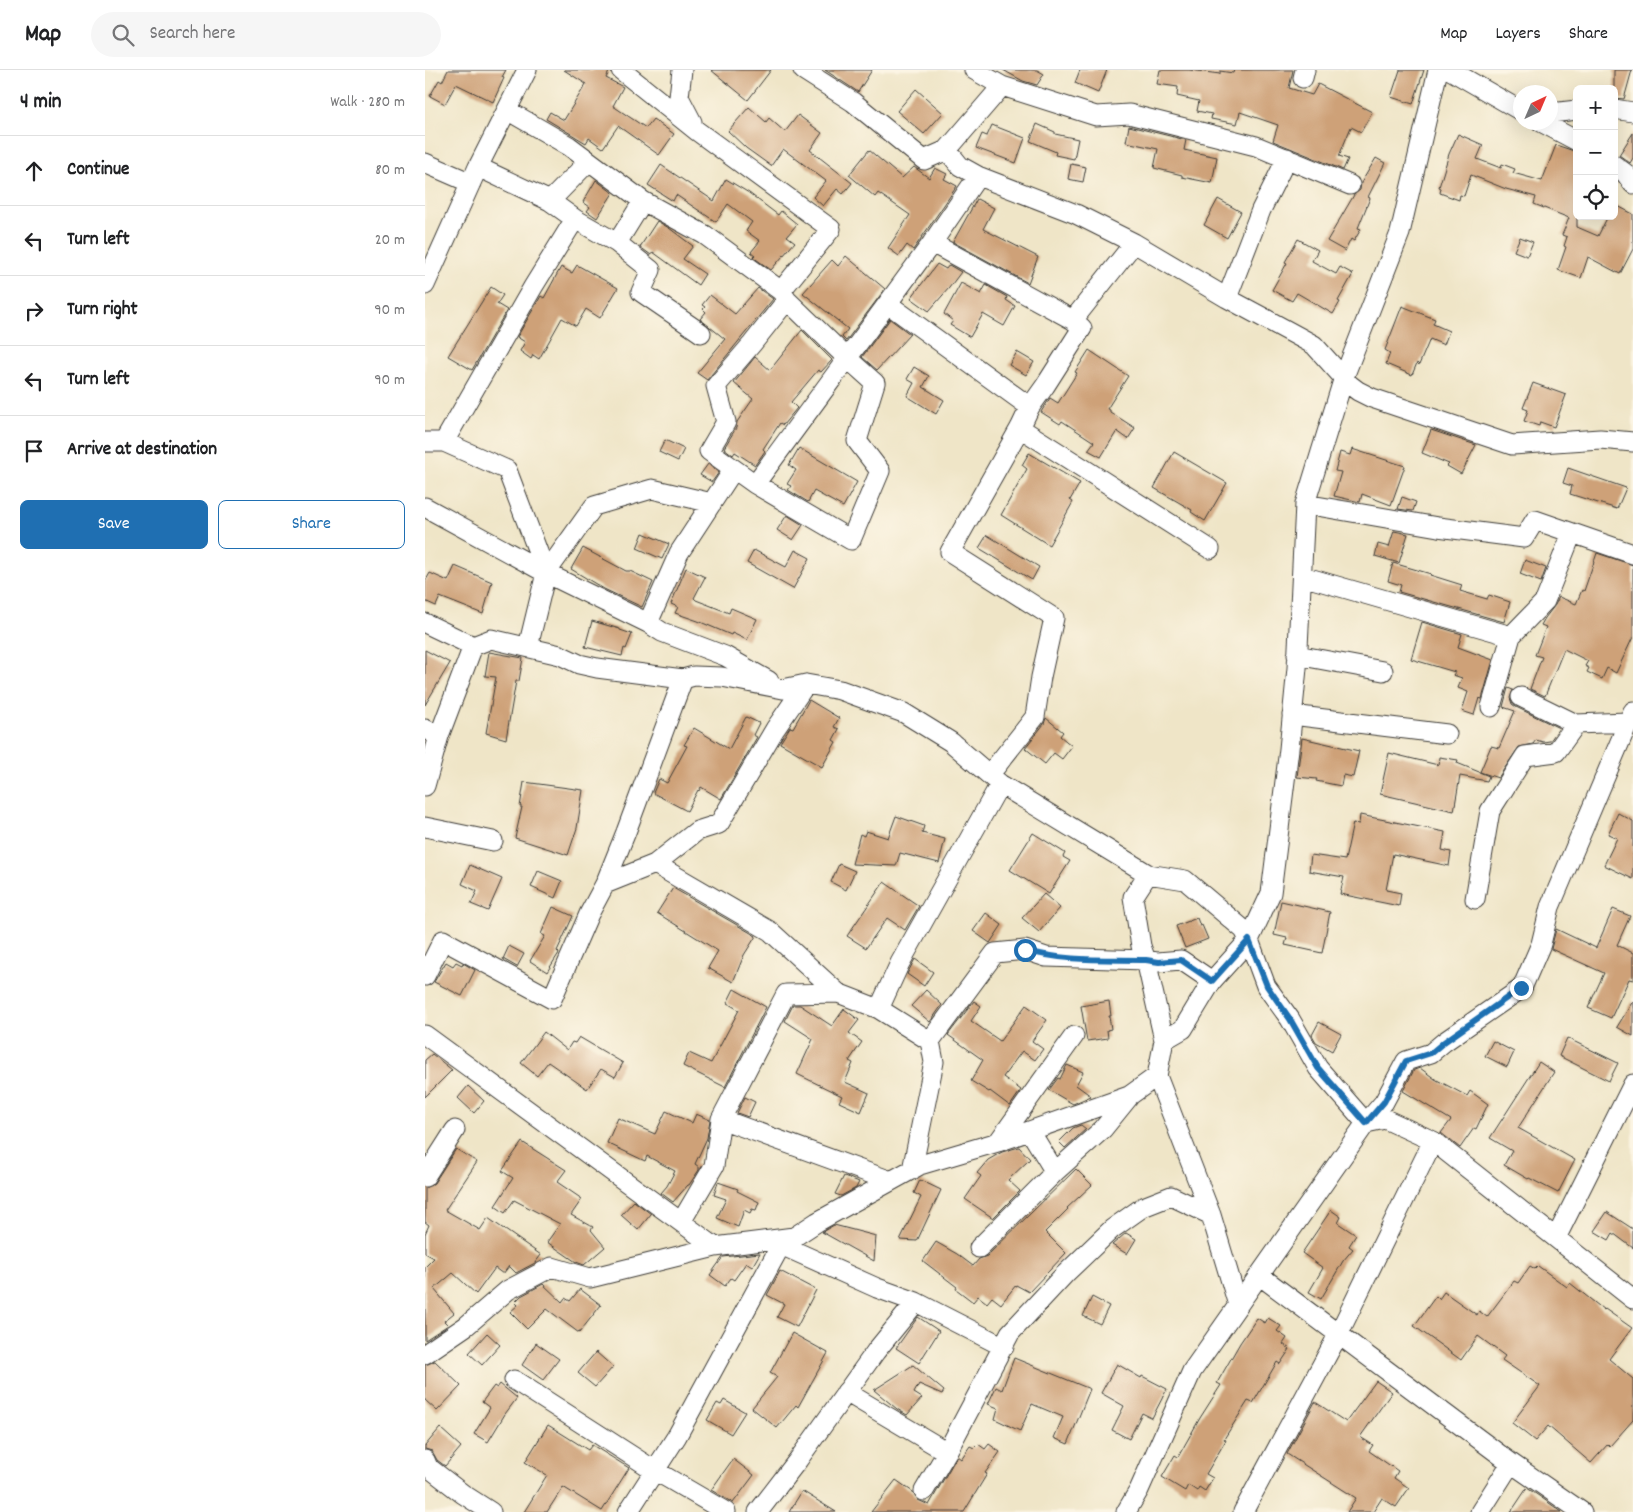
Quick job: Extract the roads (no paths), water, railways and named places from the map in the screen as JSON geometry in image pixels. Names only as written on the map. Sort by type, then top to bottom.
[{"type":"street","points":[[425,285],[475,175],[527,70]]},
{"type":"street","points":[[507,110],[569,146],[643,201],[705,235],[784,295],[875,383],[857,441],[880,471],[851,540],[755,484],[709,451],[726,422],[716,386],[752,344],[784,295],[831,229],[697,131],[621,70]]},
{"type":"street","points":[[682,70],[679,97],[697,131]]},
{"type":"street","points":[[803,70],[853,102],[925,160],[947,150],[1002,86]]},
{"type":"street","points":[[974,70],[1002,86],[1096,116],[1129,114],[1256,146],[1350,186]]},
{"type":"street","points":[[1164,1040],[1183,1029],[1212,981],[1249,940],[1271,893],[1292,715],[1305,504],[1344,377],[1400,233],[1438,70]]},
{"type":"street","points":[[1450,70],[1513,107]]},
{"type":"street","points":[[1618,109],[1633,112]]},
{"type":"street","points":[[1558,112],[1573,110]]},
{"type":"street","points":[[1556,130],[1573,139]]},
{"type":"street","points":[[947,150],[959,166],[978,176],[1076,214],[1135,243],[1227,298],[1314,345],[1350,385],[1358,392],[1372,398],[1513,445],[1600,439],[1633,442]]},
{"type":"street","points":[[1227,298],[1261,210],[1287,158]]},
{"type":"street","points":[[550,201],[589,161]]},
{"type":"street","points":[[425,163],[475,175],[550,201],[617,242],[651,270],[641,292],[701,333]]},
{"type":"street","points":[[1618,169],[1625,173],[1633,184]]},
{"type":"street","points":[[755,484],[888,304],[978,176]]},
{"type":"street","points":[[617,242],[643,201]]},
{"type":"street","points":[[545,573],[507,470],[434,442],[575,218]]},
{"type":"street","points":[[879,1009],[900,964],[995,779],[1035,717],[1041,677],[1054,618],[950,552],[1030,407],[1082,328],[1073,320],[932,243]]},
{"type":"street","points":[[1073,320],[1135,243]]},
{"type":"street","points":[[888,304],[1030,407]]},
{"type":"street","points":[[1020,428],[1210,549]]},
{"type":"street","points":[[648,623],[679,553],[734,469]]},
{"type":"street","points":[[528,647],[545,573],[594,506],[652,489],[712,504]]},
{"type":"street","points":[[1305,504],[1438,527],[1524,538],[1535,520],[1633,554]]},
{"type":"street","points":[[425,508],[545,573],[648,623],[662,632],[725,656],[783,689]]},
{"type":"street","points":[[1491,706],[1511,636],[1545,601],[1572,533]]},
{"type":"street","points":[[1302,576],[1511,636]]},
{"type":"street","points":[[425,623],[473,646]]},
{"type":"street","points":[[425,786],[432,732],[473,646],[491,639],[560,655],[579,664],[597,668],[683,679],[694,676],[722,677],[783,689],[806,684],[840,690],[904,713],[951,742],[995,779],[1148,874],[1185,880],[1243,930],[1249,940],[1267,986],[1290,1019],[1318,1068],[1366,1123]]},
{"type":"street","points":[[1297,655],[1383,672]]},
{"type":"street","points":[[425,976],[443,940],[552,999],[589,914],[605,884],[683,679]]},
{"type":"street","points":[[605,884],[655,864],[697,831],[719,824],[775,729],[806,684]]},
{"type":"street","points":[[1521,697],[1576,724],[1630,716]]},
{"type":"street","points":[[1292,715],[1447,734]]},
{"type":"street","points":[[1126,1512],[1139,1490],[1192,1370],[1366,1123],[1384,1102],[1406,1061],[1431,1053],[1521,988],[1541,944],[1550,907],[1630,716]]},
{"type":"street","points":[[1475,899],[1490,811],[1525,756],[1556,752],[1576,724]]},
{"type":"street","points":[[425,827],[493,841]]},
{"type":"street","points":[[655,864],[770,931],[838,993],[879,1009],[930,1041]]},
{"type":"street","points":[[1148,874],[1133,897],[1141,946],[1146,960],[1164,1040],[1157,1076],[1211,1215],[1238,1305]]},
{"type":"street","points":[[912,1170],[934,1062],[930,1041],[995,952],[1025,950],[1046,957],[1159,962],[1181,960],[1212,981]]},
{"type":"street","points":[[681,1222],[714,1166],[721,1120],[786,994],[838,993]]},
{"type":"street","points":[[425,1035],[715,1247]]},
{"type":"street","points":[[998,1142],[1074,1036]]},
{"type":"street","points":[[425,1354],[466,1326],[508,1290],[552,1267],[590,1278],[715,1247],[776,1242],[794,1237],[817,1222],[920,1166],[1030,1132],[1129,1096],[1157,1076]]},
{"type":"street","points":[[1556,1238],[1633,1084]]},
{"type":"street","points":[[979,1248],[1055,1172],[1103,1129],[1129,1096]]},
{"type":"street","points":[[1366,1123],[1385,1119],[1433,1142],[1633,1300]]},
{"type":"street","points":[[721,1120],[891,1181]]},
{"type":"street","points":[[425,1177],[455,1130]]},
{"type":"street","points":[[1030,1132],[1055,1172]]},
{"type":"street","points":[[1243,1512],[1338,1335],[1433,1142]]},
{"type":"street","points":[[923,1491],[947,1452],[1010,1333],[1065,1274],[1112,1229],[1143,1207],[1171,1196],[1211,1215]]},
{"type":"street","points":[[776,1242],[877,1288],[916,1302],[1004,1346]]},
{"type":"street","points":[[628,1512],[677,1436],[776,1242]]},
{"type":"street","points":[[1259,1275],[1511,1463],[1582,1512]]},
{"type":"street","points":[[758,1512],[798,1460],[876,1350],[916,1302]]},
{"type":"street","points":[[514,1380],[655,1470],[726,1512]]},
{"type":"street","points":[[846,1392],[947,1452]]},
{"type":"street","points":[[425,1460],[428,1467],[463,1494],[491,1512]]},
{"type":"street","points":[[1480,1512],[1511,1463]]}]
